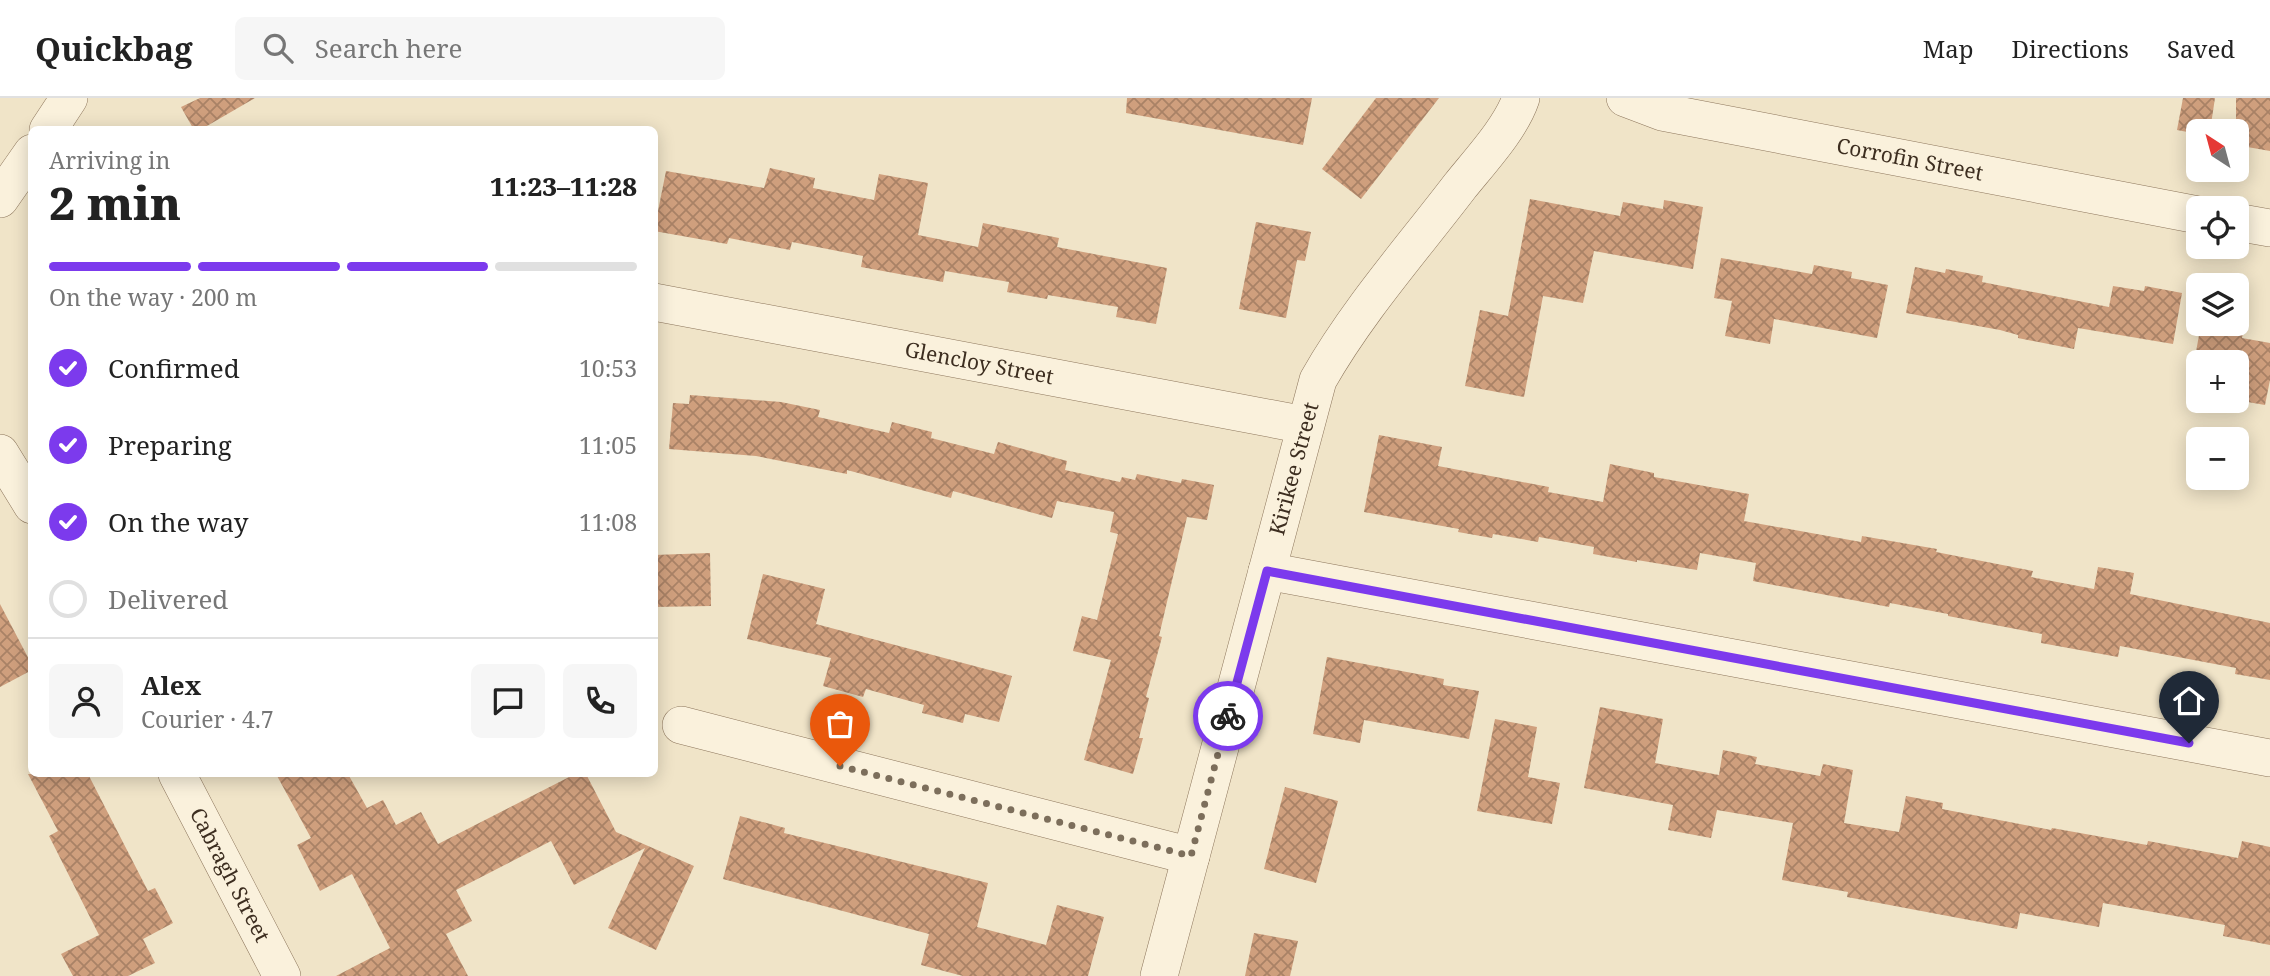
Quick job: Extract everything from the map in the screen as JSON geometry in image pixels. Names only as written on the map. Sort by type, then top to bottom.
[{"type":"street","points":[[51,126],[69,98]]},
{"type":"street","name":"Kirikee Street","points":[[1159,976],[1318,380],[1338,344],[1485,154],[1521,98]]},
{"type":"street","name":"Corrofin Street","points":[[1625,98],[1662,112],[2186,213]]},
{"type":"street","points":[[0,199],[28,159]]},
{"type":"street","points":[[2249,224],[2270,228]]},
{"type":"street","name":"Glencloy Street","points":[[658,303],[1305,425]]},
{"type":"street","points":[[0,453],[28,498]]},
{"type":"street","points":[[1267,571],[2270,758]]},
{"type":"street","points":[[681,725],[1191,856]]},
{"type":"street","name":"Cabragh Street","points":[[179,777],[282,976]]},
{"type":"building","points":[[200,98],[255,98],[207,126],[192,126],[181,107]]},
{"type":"building","points":[[1127,98],[1312,98],[1303,145],[1126,113]]},
{"type":"building","points":[[1376,98],[1439,98],[1361,199],[1322,169]]},
{"type":"building","points":[[2183,98],[2215,98],[2212,119],[2186,119],[2186,132],[2177,130]]},
{"type":"building","points":[[2236,98],[2270,98],[2270,151],[2249,147],[2249,119],[2236,119]]},
{"type":"building","points":[[770,168],[815,178],[813,188],[874,200],[879,174],[928,183],[918,235],[978,247],[983,223],[1059,238],[1057,247],[1167,268],[1156,324],[1116,317],[1118,307],[1048,295],[1047,299],[1007,292],[1009,282],[945,271],[943,282],[861,267],[863,256],[792,242],[790,250],[729,238],[727,244],[658,232],[658,211],[666,171],[764,188]]},
{"type":"building","points":[[1530,199],[1620,216],[1623,202],[1663,209],[1664,200],[1703,207],[1693,269],[1594,251],[1583,303],[1543,296],[1524,397],[1465,386],[1480,310],[1508,316]]},
{"type":"building","points":[[1256,222],[1311,232],[1305,261],[1297,260],[1286,318],[1239,309]]},
{"type":"building","points":[[1721,258],[1812,274],[1814,265],[1852,272],[1851,278],[1888,285],[1877,338],[1774,319],[1770,344],[1725,336],[1732,301],[1714,298]]},
{"type":"building","points":[[1915,267],[1983,276],[1982,282],[2109,307],[2113,286],[2144,291],[2145,286],[2182,293],[2173,344],[2078,328],[2074,349],[2018,338],[2018,335],[2000,330],[1906,313]]},
{"type":"building","points":[[2199,336],[2242,336],[2270,343],[2270,380],[2265,405],[2249,402],[2249,350],[2196,350]]},
{"type":"building","points":[[690,395],[781,402],[820,410],[818,417],[889,433],[892,422],[932,432],[931,438],[994,454],[998,442],[1067,461],[1065,470],[1120,482],[1122,477],[1135,480],[1137,474],[1181,483],[1182,479],[1214,485],[1207,520],[1187,517],[1159,636],[1162,637],[1146,697],[1149,698],[1139,738],[1143,738],[1133,774],[1084,760],[1111,660],[1073,651],[1082,616],[1097,620],[1118,534],[1110,532],[1114,512],[1057,501],[1052,518],[953,491],[951,498],[847,470],[847,474],[756,456],[669,449],[673,403],[689,404]]},
{"type":"building","points":[[1379,435],[1442,447],[1438,466],[1549,487],[1548,492],[1603,502],[1610,464],[1654,473],[1654,477],[1749,494],[1744,521],[1861,542],[1862,536],[1937,549],[1936,552],[2033,571],[2031,577],[2094,589],[2098,567],[2134,573],[2130,594],[2270,623],[2270,680],[2235,674],[2236,668],[2120,646],[2118,657],[2041,643],[2042,634],[1890,603],[1889,607],[1753,581],[1756,563],[1700,553],[1697,570],[1593,554],[1594,547],[1539,537],[1538,542],[1493,534],[1492,538],[1458,532],[1459,529],[1364,512]]},
{"type":"building","points":[[710,553],[711,606],[658,607],[658,555]]},
{"type":"building","points":[[763,574],[825,589],[816,624],[1012,676],[999,722],[965,714],[963,723],[922,713],[924,705],[866,689],[863,697],[823,686],[831,658],[747,639]]},
{"type":"building","points":[[0,604],[28,657],[28,672],[0,687]]},
{"type":"building","points":[[1327,657],[1444,679],[1443,685],[1479,691],[1469,739],[1364,720],[1360,743],[1313,734]]},
{"type":"building","points":[[1600,707],[1663,719],[1655,763],[1719,775],[1723,750],[1757,757],[1755,764],[1820,776],[1823,764],[1853,770],[1844,823],[1899,832],[1906,796],[1943,803],[1942,809],[2051,830],[2052,828],[2147,845],[2148,841],[2238,858],[2242,841],[2270,847],[2270,945],[2223,936],[2225,925],[2103,903],[2099,927],[2020,913],[2017,929],[1847,897],[1848,892],[1782,880],[1793,823],[1717,810],[1711,838],[1668,830],[1673,805],[1584,788]]},
{"type":"building","points":[[1495,719],[1537,727],[1528,777],[1560,783],[1552,824],[1477,811]]},
{"type":"building","points":[[30,777],[90,777],[148,891],[155,888],[173,923],[143,939],[155,963],[128,976],[73,976],[61,954],[99,935],[49,836],[58,831]]},
{"type":"building","points":[[278,777],[350,777],[367,808],[383,800],[396,825],[421,812],[438,844],[569,777],[588,777],[616,832],[694,866],[656,950],[608,928],[645,848],[574,885],[551,841],[456,890],[472,921],[446,934],[468,976],[336,976],[390,948],[352,874],[320,891],[297,845],[311,838]]},
{"type":"building","points":[[1285,787],[1338,801],[1316,883],[1264,869]]},
{"type":"building","points":[[740,816],[785,828],[784,833],[988,883],[977,927],[1046,945],[1057,905],[1104,917],[1088,976],[963,976],[921,965],[929,934],[723,879]]},
{"type":"building","points":[[1254,933],[1298,941],[1290,976],[1245,976]]},
{"type":"way so far","points":[[840,766],[1191,856],[1228,716]]},
{"type":"route","points":[[1228,716],[1267,571],[2189,743]]}]
